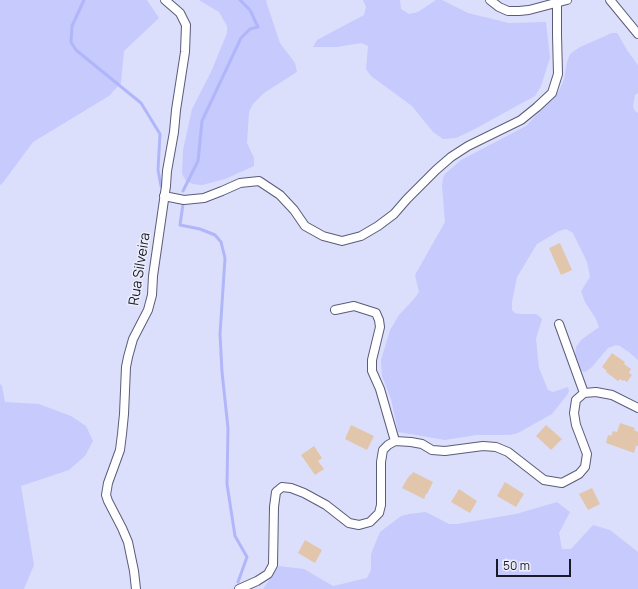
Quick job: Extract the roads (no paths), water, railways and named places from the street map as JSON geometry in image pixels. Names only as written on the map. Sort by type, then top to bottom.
[{"type":"street","name":"Rua Silveira","points":[[136,589],[128,542],[106,495],[108,483],[120,450],[128,357],[133,339],[148,310],[152,295],[153,276],[185,52],[186,25],[180,13],[165,0]]},
{"type":"street","points":[[490,0],[508,11],[529,10],[567,0]]},
{"type":"street","points":[[610,0],[638,34]]},
{"type":"street","points":[[164,196],[184,200],[204,198],[240,183],[259,181],[280,195],[294,210],[305,226],[322,236],[342,240],[361,236],[394,214],[436,170],[451,157],[468,146],[521,120],[552,93],[558,74],[557,3]]},
{"type":"street","points":[[335,310],[354,306],[376,313],[380,327],[372,360],[372,371],[380,389],[395,441]]},
{"type":"street","points":[[559,324],[584,393]]},
{"type":"street","points":[[238,589],[257,581],[268,574],[273,566],[274,507],[276,492],[282,487],[291,488],[304,493],[326,505],[349,522],[359,525],[370,522],[379,513],[381,505],[381,462],[383,450],[395,441],[422,444],[432,450],[445,451],[483,446],[496,447],[508,452],[544,480],[562,483],[579,474],[585,467],[587,454],[576,425],[574,413],[576,400],[584,393],[596,392],[612,395],[638,408]]},
{"type":"waterway","points":[[84,0],[72,26],[71,42],[76,50],[141,103],[160,134],[158,170],[161,186]]},
{"type":"waterway","points":[[183,191],[198,161],[202,121],[241,38],[250,29],[258,27],[250,10],[240,0]]},
{"type":"waterway","points":[[183,204],[180,225],[200,229],[215,235],[221,242],[225,258],[220,334],[222,372],[228,428],[227,484],[235,536],[247,557],[238,582]]}]
